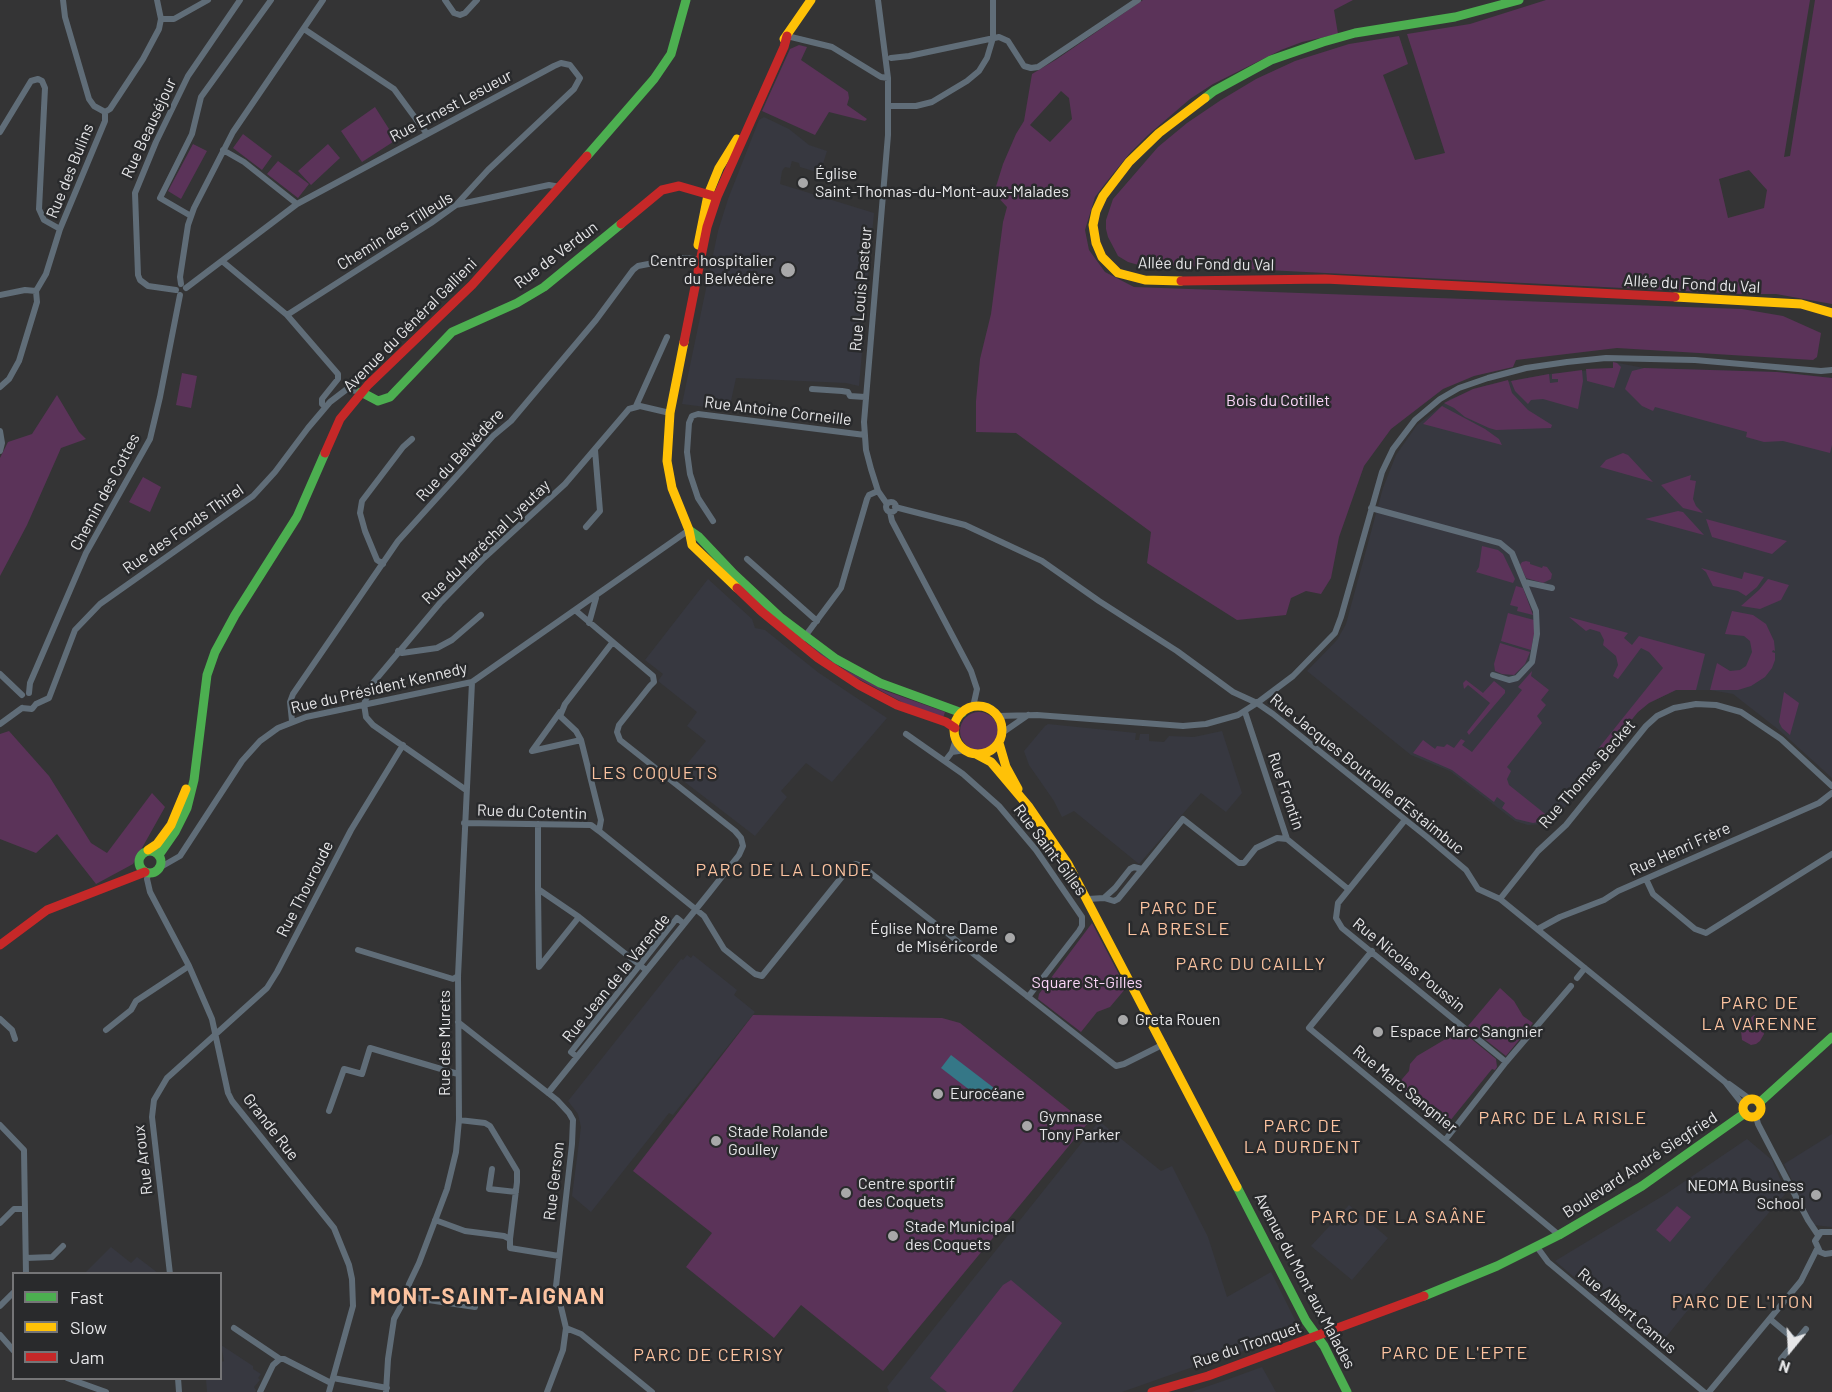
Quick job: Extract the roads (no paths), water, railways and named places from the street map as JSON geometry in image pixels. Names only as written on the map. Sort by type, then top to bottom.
[{"type":"street","points":[[63,0],[65,17],[88,99],[94,106],[105,112]]},
{"type":"street","points":[[157,0],[161,19],[174,19],[208,0]]},
{"type":"street","name":"Rue Beauséjour","points":[[181,289],[148,286],[140,280],[135,193],[156,142],[188,76],[240,0]]},
{"type":"street","points":[[191,216],[160,198],[192,134],[201,97],[271,0]]},
{"type":"street","name":"Chemin des Cottes","points":[[26,694],[86,553],[150,439],[181,289],[181,266],[191,216],[239,122],[323,0]]},
{"type":"street","points":[[445,0],[454,13],[460,15],[465,13],[477,0]]},
{"type":"street","name":"Avenue du Général Gallieni","points":[[162,862],[187,808],[194,780],[207,675],[219,642],[297,517],[309,494],[332,433],[343,413],[361,392],[472,285],[654,79],[671,54],[686,0]]},
{"type":"street","points":[[811,0],[787,36],[778,45],[736,142],[718,168],[670,413],[667,440],[668,469],[675,498],[689,530],[699,537],[802,640],[836,669],[878,695],[910,711],[946,722],[955,728]]},
{"type":"street","name":"Rue Louis Pasteur","points":[[878,0],[888,78],[888,135],[865,397],[865,435],[868,459],[878,491],[887,504],[886,508],[893,509]]},
{"type":"street","points":[[888,106],[916,106],[932,102],[979,71],[985,63],[993,38],[993,0]]},
{"type":"street","points":[[891,58],[1003,37],[1024,66],[1038,67],[1138,0]]},
{"type":"street","name":"Allée du Fond du Val","points":[[1519,0],[1455,17],[1355,33],[1323,42],[1271,60],[1214,91],[1159,132],[1129,162],[1103,196],[1093,225],[1096,243],[1102,257],[1118,273],[1128,278],[1145,280],[1194,282],[1325,279],[1801,304],[1832,312]]},
{"type":"street","name":"Rue des Bulins","points":[[0,387],[13,373],[19,361],[37,302],[36,291],[46,274],[60,230],[105,121],[105,112],[110,109],[143,59],[159,29],[161,19]]},
{"type":"street","points":[[304,29],[394,88],[427,134]]},
{"type":"street","points":[[787,36],[832,47],[881,77],[888,78]]},
{"type":"street","points":[[697,272],[696,259],[702,220],[746,130],[787,36]]},
{"type":"street","name":"Rue Ernest Lesueur","points":[[181,289],[297,204],[561,63],[570,65],[579,76],[574,89],[488,170],[456,205]]},
{"type":"street","points":[[0,132],[31,81],[38,79],[42,81],[45,88],[39,209],[44,220],[60,230]]},
{"type":"street","points":[[224,150],[244,162],[297,204]]},
{"type":"street","name":"Chemin des Tilleuls","points":[[287,315],[456,205],[549,185],[560,187]]},
{"type":"street","name":"Rue de Verdun","points":[[361,392],[378,401],[390,397],[452,332],[517,303],[544,287],[662,190],[679,186],[712,196]]},
{"type":"street","name":"Rue du Belvédère","points":[[292,721],[290,702],[293,694],[409,527],[494,436],[511,421],[596,320],[636,267],[682,258],[696,259]]},
{"type":"street","points":[[222,261],[287,315],[338,374],[338,378],[322,399],[325,407]]},
{"type":"street","points":[[0,295],[25,290],[36,291]]},
{"type":"street","points":[[1821,308],[1832,318]]},
{"type":"street","name":"Rue du Maréchal Lyeutay","points":[[364,704],[372,684],[440,603],[484,558],[565,484],[625,413],[636,406],[667,337]]},
{"type":"street","points":[[997,716],[1028,715],[1178,727],[1206,724],[1245,712],[1293,676],[1336,630],[1387,461],[1408,428],[1447,394],[1488,378],[1549,364],[1617,358],[1695,360],[1832,370]]},
{"type":"street","name":"Rue des Fonds Thirel","points":[[36,704],[44,702],[51,694],[75,630],[87,616],[100,604],[254,496],[325,407],[345,389],[350,388],[361,392]]},
{"type":"street","points":[[812,389],[842,391],[848,392],[850,396],[865,397]]},
{"type":"street","points":[[636,406],[670,413]]},
{"type":"street","name":"Rue Antoine Corneille","points":[[713,521],[698,498],[690,474],[687,452],[688,423],[692,416],[698,414],[865,435]]},
{"type":"street","points":[[0,431],[2,444],[0,451]]},
{"type":"street","points":[[382,564],[377,560],[364,531],[360,513],[362,501],[403,447],[412,439]]},
{"type":"street","points":[[586,527],[600,511],[595,450]]},
{"type":"street","points":[[802,640],[841,588],[869,495],[878,491]]},
{"type":"street","points":[[1371,508],[1500,543],[1512,553],[1537,619],[1538,634],[1533,659],[1529,666],[1513,680],[1493,675]]},
{"type":"street","points":[[893,509],[892,522],[971,671],[977,689],[973,707]]},
{"type":"street","name":"Rue Jacques Boutrolle d'Estaimbuc","points":[[893,509],[965,525],[1035,557],[1177,651],[1233,692],[1257,703],[1465,869],[1478,889],[1500,898],[1750,1105]]},
{"type":"street","name":"Rue du Président Kennedy","points":[[162,862],[176,860],[183,852],[254,747],[268,735],[292,721],[472,682],[689,530]]},
{"type":"street","points":[[747,560],[817,621]]},
{"type":"street","points":[[1524,582],[1552,588]]},
{"type":"street","points":[[589,623],[596,597]]},
{"type":"street","points":[[575,610],[612,643],[532,751],[581,740]]},
{"type":"street","points":[[398,651],[402,653],[437,648],[452,640],[481,615]]},
{"type":"street","points":[[802,640],[864,676],[962,713]]},
{"type":"street","name":"Rue Jean de la Varende","points":[[548,1093],[742,850],[742,842],[735,831],[620,740],[617,732],[620,724],[654,679],[612,643]]},
{"type":"street","points":[[0,674],[26,694],[34,696],[36,704],[32,709],[22,708],[0,724]]},
{"type":"street","name":"Rue des Murets","points":[[387,1390],[388,1359],[393,1324],[453,1169],[459,1120],[458,976],[472,682]]},
{"type":"street","points":[[22,708],[19,701],[26,694]]},
{"type":"street","name":"Avenue du Général Gallieni","points":[[144,870],[141,854],[165,834],[184,796],[202,702]]},
{"type":"street","points":[[364,704],[366,717],[374,725],[466,790]]},
{"type":"street","name":"Rue Thomas Becket","points":[[1500,898],[1538,851],[1566,825],[1646,726],[1657,716],[1674,708],[1696,704],[1716,705],[1727,706],[1742,712],[1781,739],[1832,786]]},
{"type":"street","points":[[945,761],[952,752],[956,739],[956,721],[962,713],[973,707],[987,708],[997,716],[1001,724],[1000,738]]},
{"type":"street","points":[[561,710],[560,716],[576,731],[581,740],[602,820],[599,831],[706,918],[724,949],[755,975],[760,976],[849,868],[855,864],[867,870],[1116,1066],[1164,1044]]},
{"type":"street","name":"Rue Frontin","points":[[1245,712],[1287,839],[1348,890]]},
{"type":"street","points":[[952,752],[965,750],[976,754],[989,751],[1000,738],[1028,715]]},
{"type":"street","name":"Rue Saint-Gilles","points":[[906,734],[985,793],[1036,850],[1082,917],[1082,926],[1079,931],[1028,997]]},
{"type":"street","name":"Avenue du Mont aux Malades","points":[[1000,738],[1006,767],[1029,807]]},
{"type":"street","points":[[956,739],[965,750]]},
{"type":"street","name":"Rue Thouroude","points":[[216,1033],[267,988],[351,830],[403,745]]},
{"type":"street","name":"Avenue du Mont aux Malades","points":[[976,754],[991,762],[1029,807],[1050,835],[1088,899],[1306,1321],[1329,1354],[1347,1392]]},
{"type":"street","name":"Rue Henri Frère","points":[[1538,929],[1570,912],[1604,900],[1618,891],[1819,803],[1832,793]]},
{"type":"street","points":[[1088,899],[1104,898],[1130,869],[1134,867],[1142,869],[1183,819],[1239,863],[1244,863],[1256,848],[1277,838],[1287,839]]},
{"type":"street","name":"Rue Nicolas Poussin","points":[[1405,820],[1338,903],[1336,918],[1342,928],[1506,1062]]},
{"type":"street","name":"Rue du Cotentin","points":[[464,823],[591,825],[599,831]]},
{"type":"street","points":[[538,824],[538,967],[579,917]]},
{"type":"street","points":[[0,945],[47,910],[144,870],[153,873],[162,862],[148,850]]},
{"type":"street","points":[[1646,879],[1653,894],[1695,929],[1706,933],[1832,854]]},
{"type":"street","name":"Grande Rue","points":[[144,870],[150,892],[189,966],[216,1033],[228,1093],[232,1101],[334,1228],[349,1265],[353,1306],[329,1392]]},
{"type":"street","points":[[538,889],[579,917],[646,970]]},
{"type":"street","name":"Rue Jean de la Varende","points":[[577,1057],[571,1052],[677,918],[683,923]]},
{"type":"street","points":[[358,950],[453,978],[458,976]]},
{"type":"street","name":"Rue Marc Sangnier","points":[[1372,951],[1309,1028],[1559,1235]]},
{"type":"street","points":[[106,1030],[131,1010],[136,1001],[189,966]]},
{"type":"street","points":[[1577,978],[1585,968]]},
{"type":"street","points":[[1446,1140],[1506,1062],[1571,986]]},
{"type":"street","points":[[0,1019],[12,1030],[15,1039]]},
{"type":"street","name":"Rue Gerson","points":[[458,1022],[548,1093],[569,1113],[574,1129],[556,1286],[566,1328],[563,1350],[547,1392]]},
{"type":"street","name":"Rue Aroux","points":[[170,1272],[152,1108],[157,1093],[167,1078],[216,1033]]},
{"type":"street","name":"Boulevard André Siegfried","points":[[1317,1336],[1454,1285],[1559,1235],[1652,1180],[1750,1105],[1832,1037]]},
{"type":"street","points":[[329,1110],[344,1069],[362,1074],[370,1048],[458,1074]]},
{"type":"street","points":[[1750,1105],[1761,1110],[1756,1116],[1751,1117],[1750,1105]]},
{"type":"street","points":[[1756,1116],[1758,1124],[1818,1235]]},
{"type":"street","points":[[459,1120],[485,1123],[493,1130],[517,1171],[510,1248],[559,1256]]},
{"type":"street","points":[[1,1128],[24,1150],[26,1272]]},
{"type":"street","points":[[492,1169],[489,1189],[516,1192]]},
{"type":"street","points":[[0,1223],[14,1209],[24,1209]]},
{"type":"street","points":[[435,1220],[465,1231],[504,1236],[510,1239]]},
{"type":"street","points":[[1706,1392],[1770,1319],[1806,1273],[1817,1249],[1815,1241],[1818,1235],[1824,1231],[1832,1232]]},
{"type":"street","points":[[26,1258],[52,1257],[63,1246]]},
{"type":"street","name":"Rue Albert Camus","points":[[1537,1247],[1548,1262],[1706,1392]]},
{"type":"street","points":[[1817,1249],[1823,1253],[1832,1252]]},
{"type":"street","points":[[0,1306],[12,1294]]},
{"type":"street","points":[[406,1294],[422,1299],[475,1307]]},
{"type":"street","points":[[1770,1319],[1796,1341]]},
{"type":"street","points":[[234,1328],[280,1359],[332,1381],[387,1390]]},
{"type":"street","points":[[566,1328],[581,1334],[652,1392]]},
{"type":"street","points":[[1781,1359],[1806,1329]]},
{"type":"street","points":[[0,1335],[12,1349]]},
{"type":"street","name":"Rue du Tronquet","points":[[1152,1392],[1317,1336]]},
{"type":"street","points":[[260,1392],[273,1365],[280,1359]]},
{"type":"street","points":[[73,1380],[106,1392]]},
{"type":"street","name":"Rue du Tronquet","points":[[1171,1392],[1186,1382]]},
{"type":"water","points":[[951,1055],[994,1088],[984,1101],[941,1068]]},
{"type":"place","name":"Église Saint-Thomas-du-Mont-aux-Malades","points":[[803,183]]},
{"type":"place","name":"Centre hospitalier du Belvédère","points":[[788,270]]},
{"type":"place","name":"Église Notre Dame de Miséricorde","points":[[1010,938]]},
{"type":"place","name":"Greta Rouen","points":[[1123,1020]]},
{"type":"place","name":"Espace Marc Sangnier","points":[[1378,1032]]},
{"type":"place","name":"Eurocéane","points":[[938,1094]]},
{"type":"place","name":"Gymnase Tony Parker","points":[[1027,1126]]},
{"type":"place","name":"Stade Rolande Goulley","points":[[716,1141]]},
{"type":"place","name":"Centre sportif des Coquets","points":[[846,1193]]},
{"type":"place","name":"NEOMA Business School","points":[[1816,1195]]},
{"type":"place","name":"Stade Municipal des Coquets","points":[[893,1236]]},
{"type":"district","name":"LES COQUETS","points":[[655,773]]},
{"type":"district","name":"PARC DE LA LONDE","points":[[784,870]]},
{"type":"district","name":"PARC DE LA BRESLE","points":[[1179,918]]},
{"type":"district","name":"PARC DU CAILLY","points":[[1251,964]]},
{"type":"district","name":"PARC DE LA VARENNE","points":[[1760,1013]]},
{"type":"district","name":"PARC DE LA RISLE","points":[[1563,1118]]},
{"type":"district","name":"PARC DE LA DURDENT","points":[[1303,1136]]},
{"type":"district","name":"PARC DE LA SAÂNE","points":[[1399,1217]]},
{"type":"district","name":"MONT-SAINT-AIGNAN","points":[[488,1297]]},
{"type":"district","name":"PARC DE L'ITON","points":[[1743,1302]]},
{"type":"district","name":"PARC DE L'EPTE","points":[[1455,1353]]},
{"type":"district","name":"PARC DE CERISY","points":[[709,1355]]},
{"type":"park label","name":"Bois du Cotillet","points":[[1278,401]]},
{"type":"park label","name":"Square St-Gilles","points":[[1087,983]]}]
